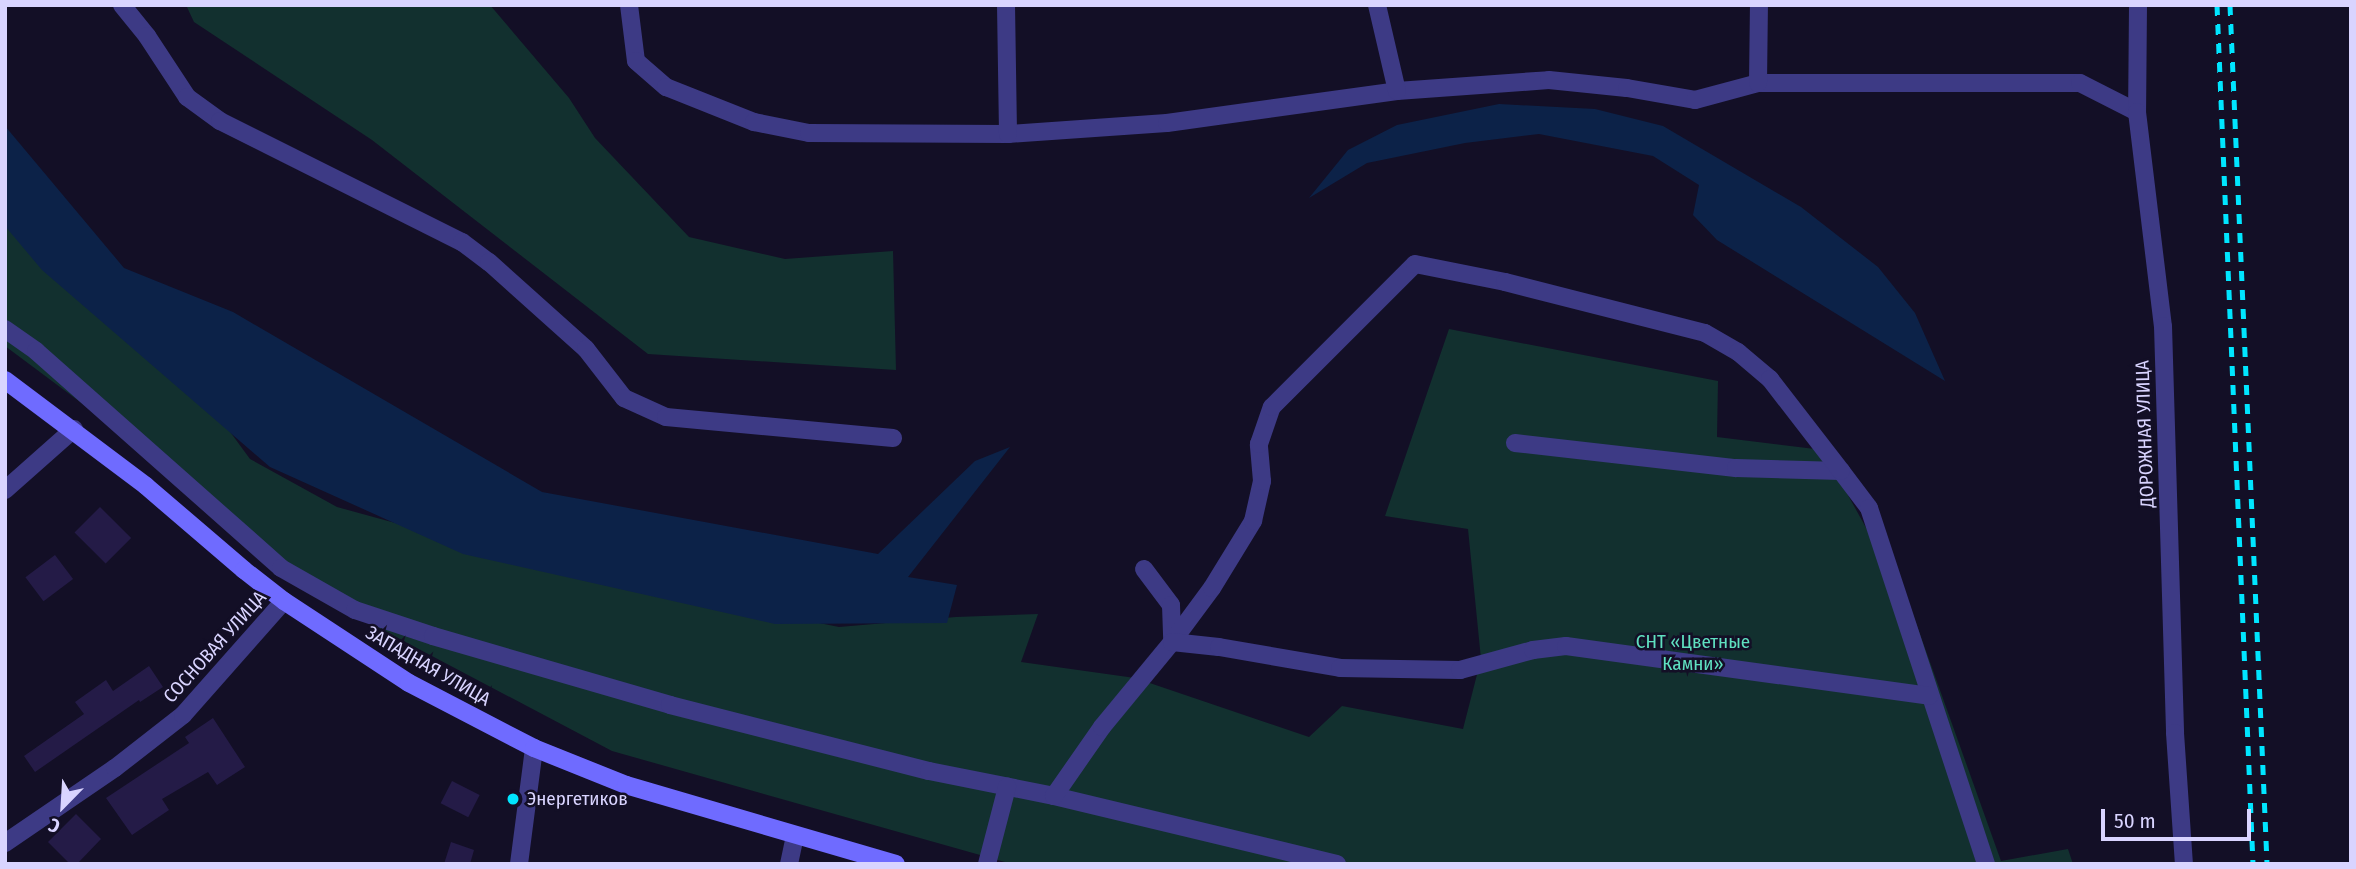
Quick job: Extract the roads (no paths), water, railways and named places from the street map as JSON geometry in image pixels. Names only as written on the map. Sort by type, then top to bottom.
[{"type":"main road","name":"ЗАПАДНАЯ УЛИЦА","points":[[5,380],[74,429],[284,601],[409,682],[534,748],[626,785],[896,864]]},
{"type":"street","points":[[122,5],[147,36],[187,97],[220,121],[462,242],[489,262],[586,349],[624,398],[666,417],[893,438]]},
{"type":"street","points":[[629,5],[636,61],[666,87],[754,122],[809,133],[1008,134],[1167,123],[1397,91],[1549,80],[1627,88],[1695,100],[1758,83],[2080,83],[2137,112]]},
{"type":"street","points":[[1006,5],[1008,134]]},
{"type":"street","points":[[1377,5],[1397,91]]},
{"type":"street","points":[[1758,83],[1759,5]]},
{"type":"street","name":"ДОРОЖНАЯ УЛИЦА","points":[[2138,5],[2137,112],[2163,327],[2175,733],[2184,864]]},
{"type":"street","points":[[1054,796],[1102,727],[1172,642],[1212,588],[1253,520],[1262,481],[1259,444],[1272,407],[1415,264],[1505,282],[1705,333],[1738,352],[1770,379],[1868,508],[1986,864]]},
{"type":"street","points":[[5,328],[36,351],[281,568],[355,610],[433,636],[670,705],[929,771],[1054,796],[1337,864]]},
{"type":"street","points":[[5,490],[74,429]]},
{"type":"street","points":[[1515,443],[1736,468],[1841,471]]},
{"type":"street","points":[[1144,569],[1171,605],[1172,642]]},
{"type":"street","name":"СОСНОВАЯ УЛИЦА","points":[[5,843],[115,768],[183,715],[284,601]]},
{"type":"street","points":[[1172,642],[1219,647],[1340,668],[1460,670],[1533,650],[1566,646],[1930,696]]},
{"type":"street","points":[[519,864],[534,748]]},
{"type":"street","points":[[987,864],[1007,787]]},
{"type":"street","points":[[789,864],[795,836]]},
{"type":"water","points":[[1499,104],[1595,109],[1663,126],[1801,207],[1878,267],[1915,313],[1945,381],[1717,240],[1693,215],[1699,185],[1653,156],[1539,134],[1465,143],[1367,163],[1309,198],[1348,150],[1397,125]]},
{"type":"water","points":[[5,126],[124,268],[233,312],[542,492],[878,554],[975,461],[1010,447],[908,577],[957,585],[947,623],[775,624],[463,554],[270,467],[42,270],[5,226]]},
{"type":"railway","points":[[2217,5],[2253,864]]},
{"type":"railway","points":[[2230,5],[2267,864]]},
{"type":"place","name":"Энергетиков","points":[[513,799]]},
{"type":"park label","name":"СНТ «Цветные Камни»","points":[[1693,653]]}]
